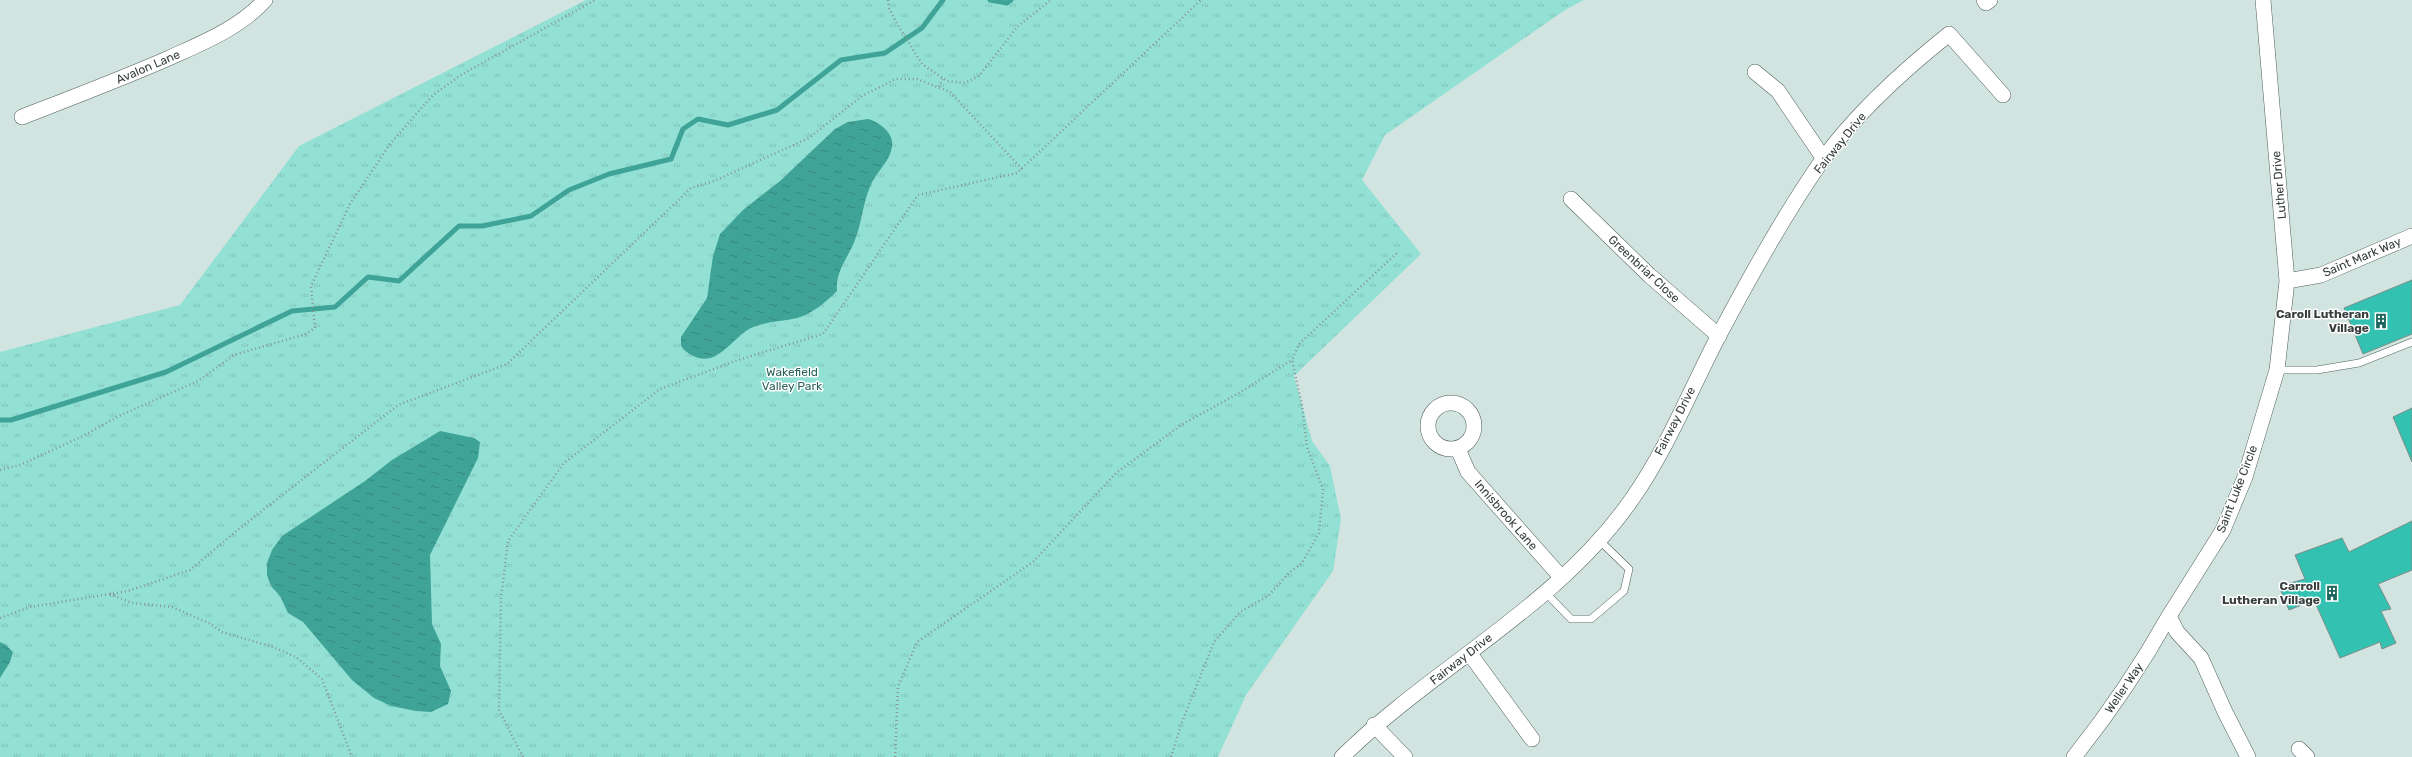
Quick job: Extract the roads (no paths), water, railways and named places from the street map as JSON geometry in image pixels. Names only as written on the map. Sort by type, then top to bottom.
[{"type":"street","name":"Avalon Lane","points":[[22,117],[127,76],[212,39],[265,0]]},
{"type":"street","name":"Luther Drive","points":[[2263,0],[2287,281],[2277,370]]},
{"type":"street","name":"Fairway Drive","points":[[1342,757],[1374,725],[1470,654],[1561,577],[1599,540],[1632,500],[1651,469],[1719,336],[1771,243],[1824,158],[1879,96],[1914,62],[1949,34],[2003,95]]},
{"type":"street","points":[[1755,72],[1778,92],[1824,158]]},
{"type":"street","name":"Greenbriar Close","points":[[1571,199],[1649,275],[1719,336]]},
{"type":"street","name":"Saint Mark Way","points":[[2287,281],[2321,275],[2412,236]]},
{"type":"street","name":"Saint Luke Circle","points":[[2169,616],[2223,530],[2245,477],[2277,370]]},
{"type":"street","name":"Innisbrook Lane","points":[[1458,449],[1468,472],[1561,577]]},
{"type":"street","points":[[2169,616],[2177,632],[2201,658],[2225,712],[2248,757]]},
{"type":"street","name":"Weller Way","points":[[2074,757],[2104,718],[2151,648],[2169,616]]},
{"type":"street","points":[[1470,654],[1532,739]]},
{"type":"street","points":[[1374,725],[1405,757]]},
{"type":"lane","points":[[2277,370],[2317,370],[2359,362],[2412,342]]},
{"type":"lane","points":[[1544,591],[1571,619],[1591,619],[1624,591],[1629,569],[1599,540]]},
{"type":"water","points":[[868,119],[879,124],[886,130],[891,137],[892,147],[888,159],[873,181],[868,193],[856,237],[838,276],[837,291],[808,314],[797,318],[761,324],[749,329],[723,351],[713,357],[704,359],[695,357],[687,352],[681,346],[681,337],[707,298],[713,256],[720,234],[743,210],[780,181],[835,129],[848,122]]},
{"type":"water","points":[[440,431],[474,438],[480,442],[478,458],[430,555],[432,624],[441,644],[440,666],[451,691],[448,704],[431,712],[416,711],[391,706],[374,698],[352,680],[303,622],[288,613],[280,596],[271,586],[267,575],[267,563],[272,550],[282,536],[365,481],[392,460]]},
{"type":"water","points":[[0,642],[6,645],[13,652],[10,662],[0,678]]},
{"type":"waterway","points":[[0,420],[11,420],[166,372],[292,311],[335,307],[368,277],[399,281],[459,226],[482,226],[531,216],[569,190],[609,174],[671,159],[683,129],[698,119],[728,125],[777,110],[841,60],[885,53],[922,28],[943,0]]},
{"type":"waterway","points":[[990,0],[1007,3],[1011,0]]},
{"type":"place","name":"Caroll Lutheran Village","points":[[2381,321]]},
{"type":"place","name":"Carroll Lutheran Village","points":[[2332,593]]},
{"type":"park label","name":"Wakefield Valley Park","points":[[792,379]]}]
